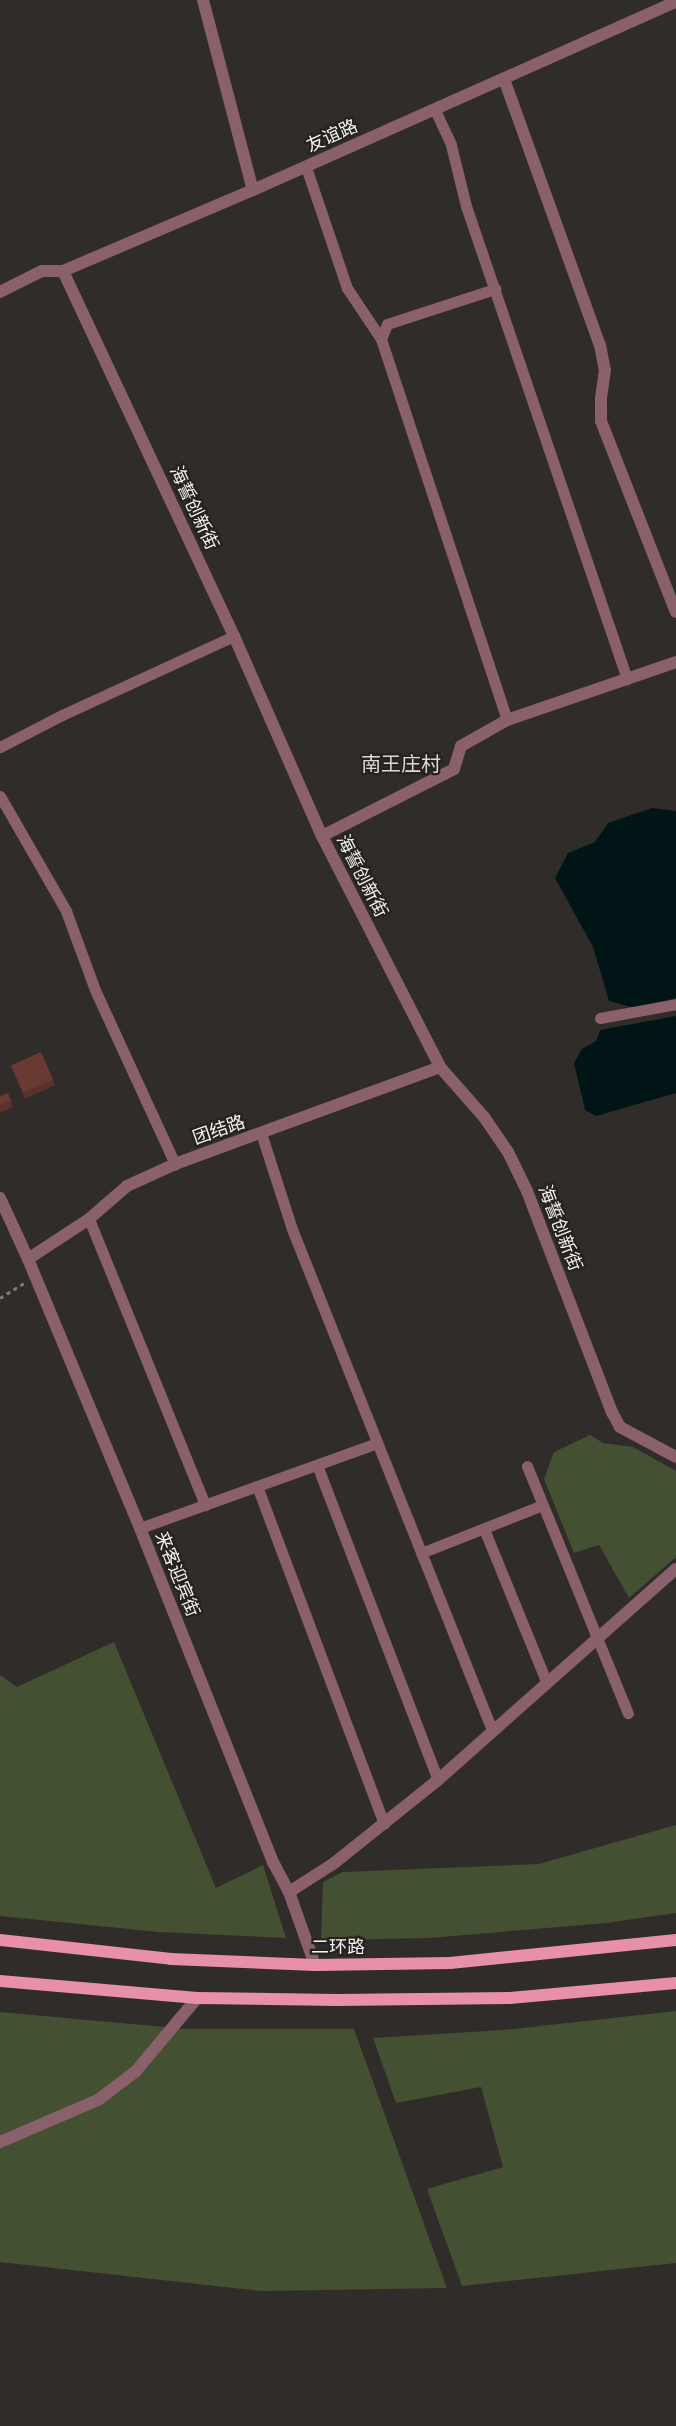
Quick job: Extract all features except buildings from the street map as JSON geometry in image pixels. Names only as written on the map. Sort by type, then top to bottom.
[{"type":"main road","name":"二环路","points":[[0,1940],[171,1959],[315,1965],[450,1963],[676,1940]]},
{"type":"main road","points":[[0,1981],[197,1998],[337,2000],[510,1998],[676,1983]]},
{"type":"street","points":[[203,0],[253,190]]},
{"type":"street","name":"友谊路","points":[[0,292],[42,271],[64,271],[253,190],[676,2]]},
{"type":"street","points":[[504,79],[600,345],[605,370],[601,398],[601,421],[676,612]]},
{"type":"street","name":"海誓创新街","points":[[64,271],[234,636],[322,836],[440,1067],[484,1117],[508,1152],[527,1191],[612,1412],[620,1427],[676,1457]]},
{"type":"street","points":[[322,836],[454,769],[462,746],[507,720],[676,662]]},
{"type":"street","name":"团结路","points":[[28,1259],[89,1220],[127,1186],[175,1164],[440,1067]]},
{"type":"street","name":"来客迎宾街","points":[[0,1198],[28,1259],[140,1528],[273,1862],[289,1892],[315,1965]]},
{"type":"street","points":[[289,1892],[333,1864],[438,1780],[676,1568]]},
{"type":"street","points":[[0,2142],[98,2100],[136,2072],[197,1998]]},
{"type":"lane","points":[[435,110],[452,145],[466,206],[627,679]]},
{"type":"lane","points":[[306,167],[347,288],[381,340],[507,720]]},
{"type":"lane","points":[[381,340],[388,324],[495,289]]},
{"type":"lane","points":[[0,747],[62,715],[234,636]]},
{"type":"lane","points":[[0,796],[66,911],[95,990],[175,1164]]},
{"type":"lane","points":[[600,1018],[676,1004]]},
{"type":"lane","points":[[261,1133],[292,1229],[492,1730]]},
{"type":"lane","points":[[89,1220],[205,1505]]},
{"type":"lane","points":[[140,1528],[378,1444]]},
{"type":"lane","points":[[317,1465],[438,1780]]},
{"type":"lane","points":[[528,1466],[628,1713]]},
{"type":"lane","points":[[258,1486],[384,1824]]},
{"type":"lane","points":[[421,1553],[543,1505]]},
{"type":"lane","points":[[484,1528],[547,1683]]},
{"type":"path","points":[[0,1298],[35,1276]]},
{"type":"green space","points":[[590,1435],[603,1443],[633,1447],[676,1471],[676,1557],[629,1598],[599,1545],[574,1553],[544,1479],[554,1452]]},
{"type":"green space","points":[[114,1642],[216,1888],[263,1865],[286,1938],[159,1932],[0,1916],[0,1675],[17,1687]]},
{"type":"green space","points":[[676,1825],[676,1913],[606,1923],[430,1938],[321,1940],[323,1882],[343,1872],[539,1864]]},
{"type":"green space","points":[[676,2011],[676,2263],[462,2286],[427,2189],[503,2167],[481,2087],[396,2103],[373,2038],[503,2030]]},
{"type":"green space","points":[[0,2012],[186,2029],[354,2029],[447,2288],[261,2291],[0,2262]]},
{"type":"shaded area","points":[[652,808],[676,811],[676,998],[635,1008],[609,1001],[593,947],[555,878],[568,853],[595,842],[608,823]]},
{"type":"shaded area","points":[[676,1016],[676,1093],[596,1116],[585,1110],[574,1063],[582,1049],[596,1041],[600,1030]]},
{"type":"district","name":"南王庄村","points":[[401,764]]}]
